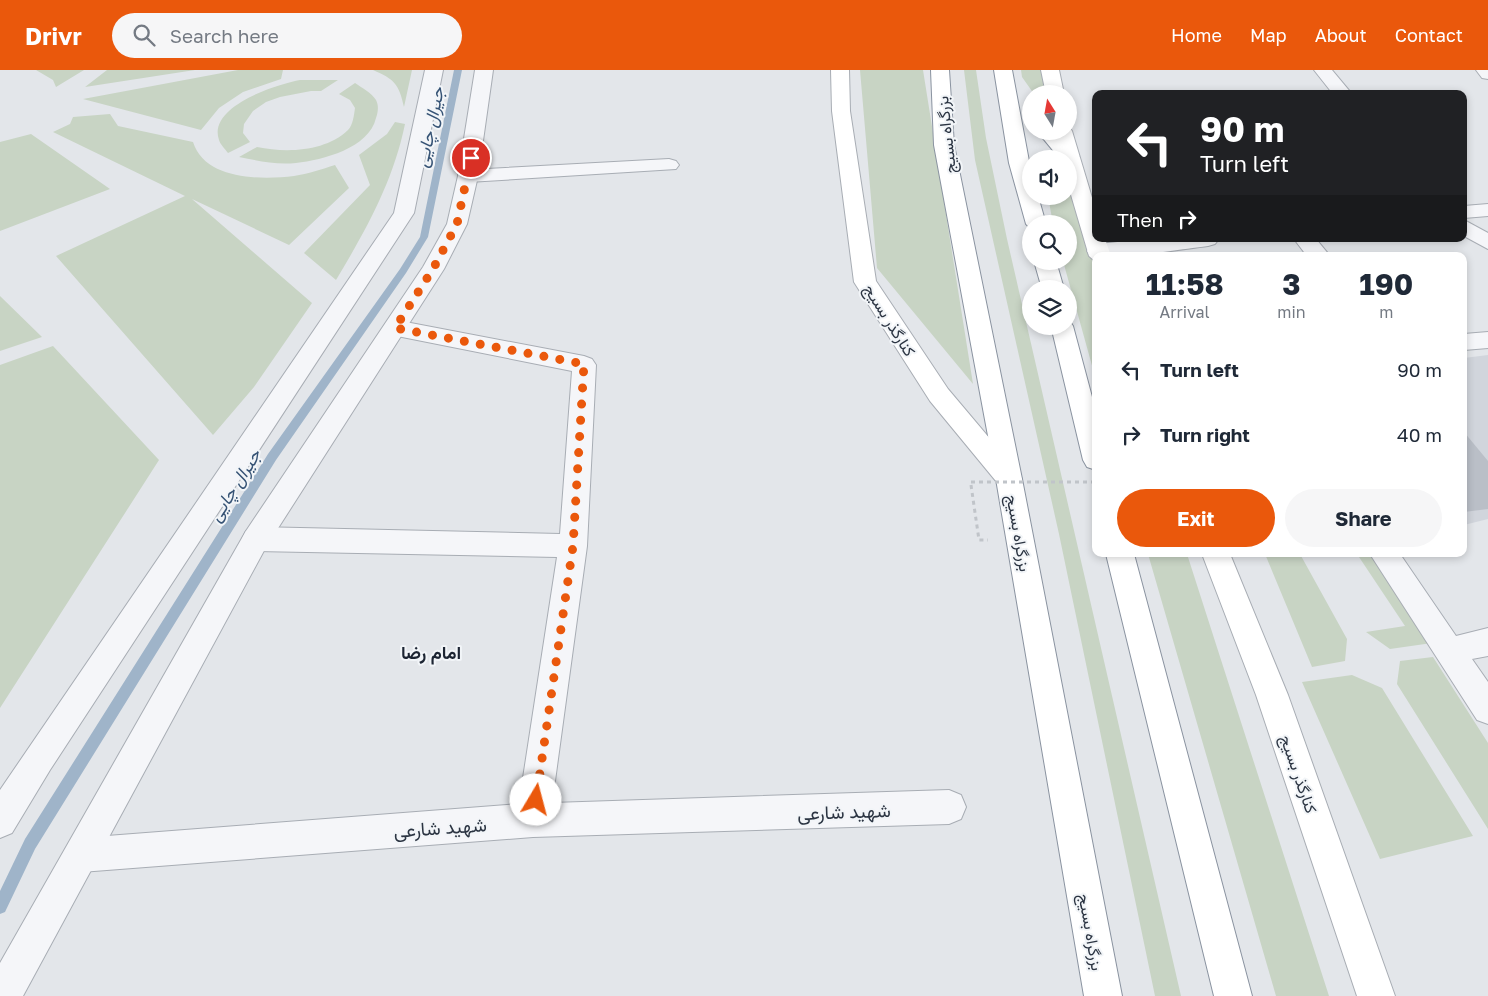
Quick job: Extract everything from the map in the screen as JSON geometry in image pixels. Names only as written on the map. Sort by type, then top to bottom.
[{"type":"main road","name":"کنارگذر بسیج","points":[[840,70],[842,111],[865,282],[939,395],[1009,480]]},
{"type":"main road","name":"بزرگراه بسیج","points":[[940,70],[944,145],[1009,480],[1103,996]]},
{"type":"main road","points":[[1050,70],[1053,85]]},
{"type":"main road","points":[[1005,78],[1022,103]]},
{"type":"main road","points":[[1005,78],[1019,163],[1033,215]]},
{"type":"main road","points":[[1054,140],[1063,150]]},
{"type":"main road","points":[[1077,183],[1092,231]]},
{"type":"main road","points":[[1064,335],[1092,444]]},
{"type":"main road","points":[[1121,557],[1233,996]]},
{"type":"main road","name":"کنارگذر بسیج","points":[[1217,557],[1272,695],[1376,996]]},
{"type":"street","points":[[0,822],[39,759],[404,213],[434,70]]},
{"type":"street","points":[[2,996],[256,538],[433,269],[457,224],[468,176],[484,70]]},
{"type":"street","points":[[1323,70],[1340,90]]},
{"type":"street","points":[[1485,70],[1488,74]]},
{"type":"street","points":[[468,176],[668,165]]},
{"type":"street","points":[[1467,212],[1488,210]]},
{"type":"street","points":[[1467,229],[1488,242]]},
{"type":"street","points":[[1131,252],[1180,249],[1200,242]]},
{"type":"street","points":[[1307,242],[1315,252]]},
{"type":"street","points":[[395,328],[584,364],[573,546],[533,820]]},
{"type":"street","points":[[1467,342],[1488,340]]},
{"type":"street","points":[[256,538],[573,546]]},
{"type":"street","points":[[1386,557],[1488,709]]},
{"type":"street","points":[[1449,651],[1488,642]]},
{"type":"street","name":"شهید شارعی","points":[[81,854],[533,820],[949,808]]},
{"type":"path","points":[[979,540],[971,482],[1092,482]]},
{"type":"shaded area","points":[[1488,355],[1488,519],[1467,524],[1467,358]]},
{"type":"green space","points":[[36,70],[84,70],[56,87],[53,80]]},
{"type":"green space","points":[[107,70],[195,70],[85,87]]},
{"type":"green space","points":[[238,70],[283,70],[281,79],[243,92],[219,108],[201,130],[83,99]]},
{"type":"green space","points":[[373,70],[412,70],[404,107],[398,88],[394,83],[386,76]]},
{"type":"green space","points":[[860,70],[923,70],[973,384],[877,268]]},
{"type":"green space","points":[[964,70],[976,70],[986,138],[1022,304],[1022,335],[1029,335],[1181,996],[1155,996],[1059,534],[975,160]]},
{"type":"green space","points":[[1021,70],[1042,70],[1045,85],[1028,85],[1022,77]]},
{"type":"green space","points":[[300,80],[338,80],[321,91],[280,97],[266,102],[253,111],[244,124],[243,133],[250,142],[228,153],[219,140],[218,128],[223,117],[247,99],[276,86]]},
{"type":"green space","points":[[355,83],[374,97],[378,109],[372,128],[355,145],[344,151],[319,159],[296,163],[274,163],[239,157],[257,147],[280,150],[305,149],[317,147],[339,137],[350,128],[355,108],[350,100],[339,94]]},
{"type":"green space","points":[[110,114],[118,126],[193,142],[199,155],[209,164],[222,171],[236,175],[266,178],[294,176],[335,165],[349,188],[289,245],[192,199],[312,303],[254,387],[213,435],[56,256],[185,196],[53,132],[70,124],[73,117]]},
{"type":"green space","points":[[395,122],[405,124],[386,186],[358,243],[336,280],[304,253],[370,185],[359,155],[387,134]]},
{"type":"green space","points":[[31,134],[110,189],[0,231],[0,142]]},
{"type":"green space","points":[[1050,205],[1075,205],[1092,259],[1092,366],[1077,311],[1077,280],[1068,280],[1065,270],[1077,270],[1077,215],[1051,215]]},
{"type":"green space","points":[[0,296],[42,337],[0,351]]},
{"type":"green space","points":[[53,346],[159,460],[0,708],[0,365]]},
{"type":"green space","points":[[1149,557],[1188,557],[1329,996],[1276,996]]},
{"type":"green space","points":[[1266,557],[1302,557],[1347,639],[1345,661],[1312,667]]},
{"type":"green space","points":[[1359,557],[1374,557],[1432,643],[1390,649],[1366,632],[1405,626]]},
{"type":"green space","points":[[1433,657],[1488,743],[1488,829],[1397,684],[1400,661]]},
{"type":"green space","points":[[1352,675],[1382,688],[1473,836],[1380,859],[1302,682]]},
{"type":"building","points":[[1467,436],[1488,461],[1488,509],[1467,512]]},
{"type":"waterway","name":"جیرال چایی","points":[[0,907],[30,844],[272,457],[403,271],[424,237],[458,70]]},
{"type":"district","name":"امام رضا","points":[[431,652]]},
{"type":"route","points":[[471,158],[457,224],[433,269],[395,328],[584,364],[573,546],[536,800]]}]
